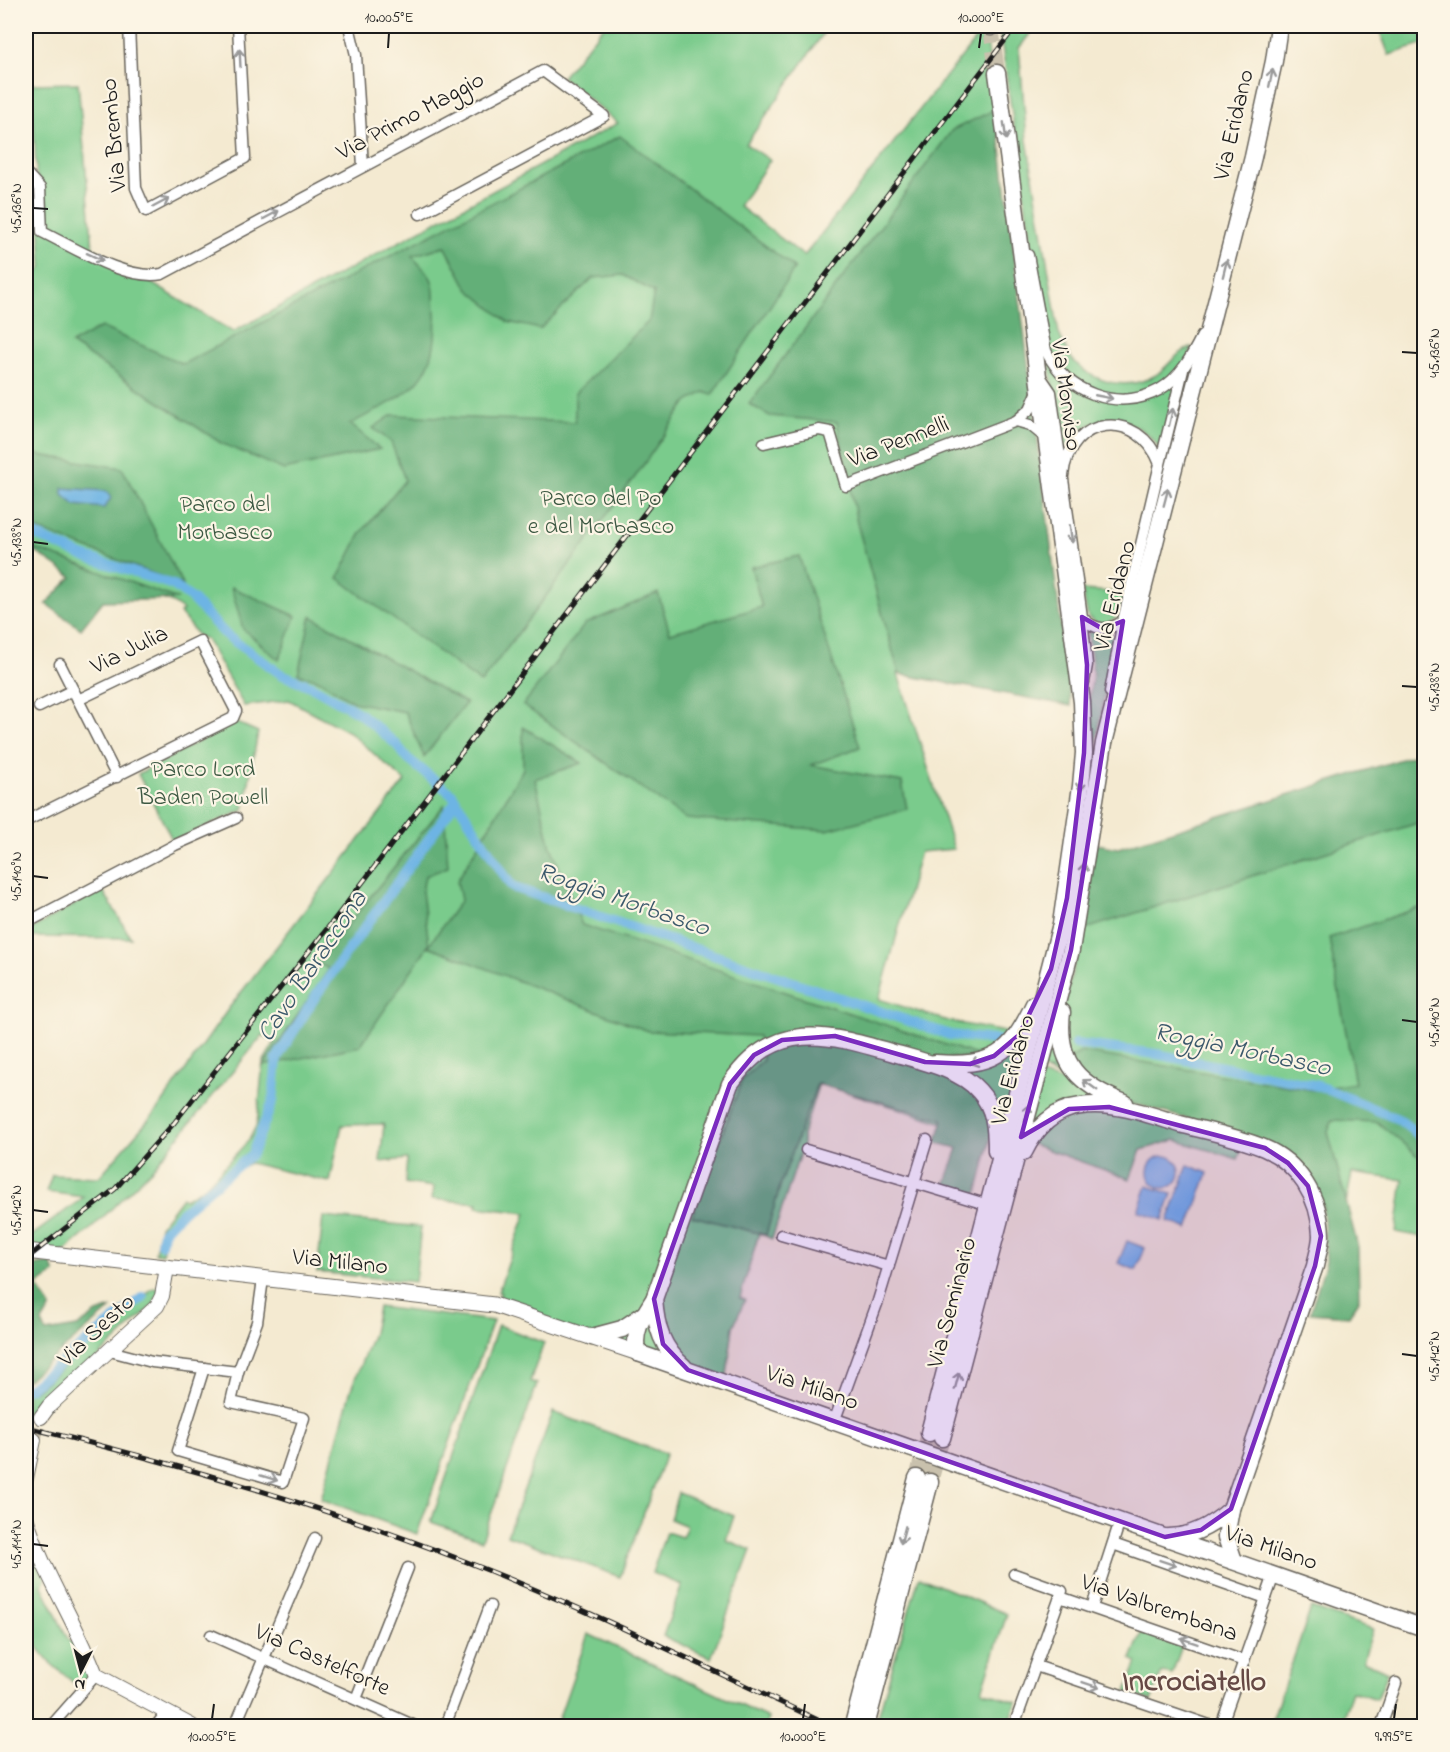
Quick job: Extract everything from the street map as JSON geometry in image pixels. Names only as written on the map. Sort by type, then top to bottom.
[{"type":"main road","name":"Via Eridano","points":[[1003,1178],[1071,950],[1094,796],[1110,717],[1271,79],[1279,26]]},
{"type":"main road","name":"Via Monviso","points":[[997,73],[1082,702],[1083,724]]},
{"type":"main road","name":"Via Eridano","points":[[1003,1178],[1067,898],[1081,786],[1083,724]]},
{"type":"main road","points":[[1071,950],[1060,1028],[1060,1040],[1068,1062],[1077,1075],[1092,1088],[1162,1119]]},
{"type":"main road","points":[[926,1062],[970,1064],[994,1056],[1009,1047],[1020,1035],[1051,969]]},
{"type":"main road","points":[[638,1353],[636,1336],[650,1317],[654,1299],[730,1084],[740,1068],[754,1055],[782,1040],[806,1035],[836,1036],[926,1062],[963,1079],[978,1089],[988,1102],[996,1129],[1003,1178]]},
{"type":"main road","points":[[1003,1178],[1043,1123],[1070,1109],[1102,1106],[1162,1119],[1265,1148],[1288,1163],[1308,1186],[1318,1210],[1321,1236],[1315,1266],[1231,1509],[1226,1537],[1234,1561]]},
{"type":"main road","name":"Via Seminario","points":[[935,1436],[1003,1178]]},
{"type":"main road","name":"Via Milano","points":[[26,1251],[494,1305],[688,1370],[1425,1628]]},
{"type":"main road","points":[[592,1337],[622,1329],[650,1317]]},
{"type":"main road","points":[[650,1317],[663,1344],[688,1370]]},
{"type":"main road","points":[[859,1726],[924,1480]]},
{"type":"main road","points":[[1165,1537],[1188,1534],[1214,1524],[1231,1509]]},
{"type":"main road","points":[[1212,1553],[1209,1537],[1214,1524]]},
{"type":"main road","points":[[1212,1553],[1226,1537]]},
{"type":"street","name":"Via Brembo","points":[[129,26],[136,188],[146,211],[245,158],[238,26]]},
{"type":"street","points":[[350,26],[356,55]]},
{"type":"street","points":[[358,26],[356,55],[363,166]]},
{"type":"street","name":"Via Primo Maggio","points":[[26,173],[40,188],[42,232],[128,272],[146,277],[162,274],[543,70],[604,116],[420,214]]},
{"type":"street","points":[[1019,227],[1032,268],[1046,351],[1052,363],[1075,387],[1107,398],[1137,398],[1160,390],[1183,369],[1195,350],[1217,299]]},
{"type":"street","points":[[1110,717],[1110,688],[1123,621],[1183,369]]},
{"type":"street","points":[[1039,379],[1051,392],[1082,616],[1087,665],[1082,702]]},
{"type":"street","name":"Via Pennelli","points":[[764,443],[819,430],[830,432],[846,486],[1016,421],[1030,409],[1039,379]]},
{"type":"street","points":[[1016,421],[1030,425],[1047,440]]},
{"type":"street","points":[[1063,476],[1065,458],[1076,440],[1085,433],[1106,426],[1130,430],[1140,435],[1155,451],[1160,464]]},
{"type":"street","points":[[1082,616],[1091,625],[1103,629],[1108,629],[1123,621]]},
{"type":"street","name":"Via Julia","points":[[39,707],[75,695],[200,641],[236,711],[232,718],[117,777]]},
{"type":"street","points":[[26,821],[117,777],[60,664]]},
{"type":"street","points":[[26,923],[175,845],[236,818]]},
{"type":"street","points":[[834,1422],[889,1266],[927,1140]]},
{"type":"street","points":[[806,1150],[982,1203]]},
{"type":"street","points":[[781,1236],[889,1266]]},
{"type":"street","name":"Via Sesto","points":[[41,1417],[49,1406],[157,1306],[162,1296],[167,1268]]},
{"type":"street","points":[[204,1368],[178,1451],[283,1482],[304,1418],[231,1402],[238,1372],[257,1322],[263,1279]]},
{"type":"street","points":[[110,1351],[152,1362],[238,1372]]},
{"type":"street","points":[[26,1478],[34,1440]]},
{"type":"street","points":[[26,1517],[32,1539],[82,1637],[96,1675],[192,1726]]},
{"type":"street","points":[[1092,1607],[1120,1521]]},
{"type":"street","points":[[236,1726],[315,1538]]},
{"type":"street","points":[[1113,1544],[1266,1598]]},
{"type":"street","points":[[356,1699],[408,1568]]},
{"type":"street","name":"Via Valbrembana","points":[[1014,1574],[1062,1591],[1060,1596],[1244,1661]]},
{"type":"street","points":[[1221,1726],[1274,1575]]},
{"type":"street","points":[[1014,1726],[1060,1596]]},
{"type":"street","points":[[445,1726],[490,1606]]},
{"type":"street","name":"Via Castelforte","points":[[211,1635],[415,1726]]},
{"type":"street","points":[[1036,1666],[1212,1726]]},
{"type":"street","points":[[51,1726],[96,1675]]},
{"type":"street","points":[[1381,1726],[1396,1683]]},
{"type":"street","points":[[156,1726],[166,1713]]},
{"type":"highlighted area","points":[[1082,617],[1103,629],[1123,621],[1071,950],[1021,1137],[1069,1109],[1109,1107],[1265,1148],[1288,1163],[1308,1186],[1321,1236],[1315,1266],[1231,1509],[1201,1530],[1165,1537],[688,1370],[663,1344],[654,1299],[730,1084],[754,1055],[782,1040],[835,1036],[925,1062],[970,1064],[994,1056],[1019,1035],[1051,969],[1067,898],[1084,753],[1087,665]]},
{"type":"green space","name":"Parco del Po e del Morbasco","points":[[604,26],[813,26],[823,34],[746,144],[770,160],[739,206],[804,256],[985,27],[996,109],[990,112],[1065,703],[898,674],[954,849],[920,852],[879,999],[948,1021],[1015,1034],[1057,1032],[1083,931],[1094,845],[1118,849],[1424,755],[1424,1233],[1422,1237],[1396,1232],[1403,1180],[1352,1173],[1342,1224],[1326,1221],[1314,1180],[1289,1150],[1262,1136],[1110,1093],[1017,1061],[1015,1067],[1125,1101],[1151,1114],[1247,1136],[1238,1159],[1175,1140],[1141,1150],[1130,1179],[995,1131],[993,1135],[940,1122],[819,1083],[803,1133],[803,1144],[772,1239],[759,1233],[740,1298],[745,1300],[733,1327],[726,1383],[680,1365],[494,1305],[501,1293],[498,1292],[526,1213],[477,1207],[478,1203],[432,1199],[434,1187],[405,1183],[407,1159],[380,1162],[384,1124],[342,1125],[330,1182],[250,1163],[237,1169],[166,1231],[162,1254],[155,1253],[160,1226],[182,1197],[185,1199],[205,1187],[249,1140],[257,1124],[263,1062],[275,1042],[263,1035],[154,1167],[93,1227],[60,1255],[33,1262],[26,1267],[26,1240],[84,1197],[46,1192],[52,1175],[99,1177],[158,1109],[229,1008],[405,781],[349,732],[289,700],[244,706],[206,639],[198,636],[180,613],[183,610],[173,603],[71,567],[26,546],[26,283],[42,268],[31,84],[78,83],[93,248],[233,332],[618,123],[562,77]]},
{"type":"green space","points":[[999,26],[1036,26],[1019,48],[1027,140],[1059,334],[1070,356],[1090,374],[1122,384],[1134,383],[1156,375],[1175,357],[1192,347],[1161,451],[1151,437],[1138,428],[1124,422],[1109,420],[1095,423],[1082,430],[1071,441],[1063,457]]},
{"type":"green space","points":[[1378,26],[1420,26],[1424,44],[1389,55]]},
{"type":"green space","points":[[996,109],[1071,706],[899,674],[857,523],[837,422],[770,416],[749,404],[952,130]]},
{"type":"green space","points":[[620,136],[795,268],[712,395],[704,392],[686,403],[635,477],[481,683],[338,578],[361,533],[405,480],[391,442],[373,428],[392,415],[575,422],[575,393],[649,321],[654,292],[623,275],[593,278],[540,329],[508,322],[468,289],[445,246],[412,256],[426,271],[434,288],[435,337],[432,356],[425,372],[415,385],[386,405],[350,424],[380,449],[284,470],[221,443],[71,344],[101,327],[183,364]]},
{"type":"green space","points":[[26,453],[122,468],[183,585],[26,525]]},
{"type":"green space","points":[[27,546],[178,599],[103,601],[81,629],[46,604],[72,577]]},
{"type":"green space","points":[[799,556],[860,747],[811,765],[902,782],[907,809],[827,830],[686,819],[523,705],[585,624],[658,593],[670,633],[762,607],[751,567]]},
{"type":"green space","points":[[231,587],[296,616],[279,660],[243,629]]},
{"type":"green space","points":[[1082,590],[1125,593],[1119,614],[1116,618],[1100,625],[1088,617]]},
{"type":"green space","points":[[311,616],[466,703],[424,757],[405,712],[353,702],[319,680],[298,674]]},
{"type":"green space","points":[[1092,631],[1111,634],[1114,638],[1088,792],[1088,709],[1093,673],[1088,633]]},
{"type":"green space","name":"Parco Lord Baden Powell","points":[[235,722],[258,732],[244,810],[173,841],[138,774]]},
{"type":"green space","points":[[523,727],[582,763],[535,779],[550,844],[582,925],[983,1057],[937,1058],[976,1088],[993,1130],[977,1194],[945,1185],[958,1148],[936,1143],[943,1119],[817,1084],[781,1183],[766,1235],[692,1216],[742,1080],[763,1060],[758,1036],[648,1031],[428,946],[360,1046],[263,1066],[329,969],[317,963],[444,805],[448,867],[425,876],[422,891],[429,945],[461,900],[457,881],[523,769]]},
{"type":"green space","points":[[1424,752],[1424,821],[1083,930],[1096,841],[1097,844],[1118,848]]},
{"type":"green space","points":[[102,889],[131,938],[26,937],[26,932]]},
{"type":"green space","points":[[1424,906],[1424,1161],[1377,1122],[1332,1120],[1328,1132],[1358,1247],[1359,1300],[1349,1316],[1310,1313],[1326,1261],[1323,1208],[1315,1182],[1286,1151],[1247,1136],[1125,1101],[1047,1072],[1081,1052],[1312,1090],[1355,1083],[1329,938]]},
{"type":"green space","points":[[323,1217],[421,1227],[415,1282],[317,1272]]},
{"type":"green space","points":[[51,1263],[55,1273],[37,1286],[51,1307],[42,1322],[46,1332],[77,1327],[97,1313],[112,1308],[26,1381],[26,1283],[30,1280],[26,1274],[37,1265]]},
{"type":"green space","points":[[161,1287],[153,1305],[35,1417],[26,1415],[26,1393],[35,1391],[139,1304],[151,1289]]},
{"type":"green space","points":[[378,1307],[493,1321],[417,1534],[321,1499],[351,1389],[373,1333]]},
{"type":"green space","points":[[498,1325],[544,1343],[530,1381],[537,1384],[482,1540],[431,1522]]},
{"type":"green space","points":[[553,1412],[666,1454],[620,1577],[507,1535]]},
{"type":"green space","points":[[678,1493],[734,1516],[726,1540],[751,1550],[711,1658],[663,1636],[682,1585],[652,1573],[666,1532],[682,1537],[687,1526],[670,1519]]},
{"type":"green space","points":[[26,1530],[46,1577],[42,1586],[69,1641],[81,1644],[89,1675],[80,1688],[48,1661],[26,1631]]},
{"type":"green space","points":[[919,1577],[1007,1614],[982,1691],[1017,1702],[1008,1726],[875,1726]]},
{"type":"green space","points":[[1311,1608],[1373,1629],[1363,1661],[1388,1672],[1377,1699],[1352,1691],[1340,1726],[1270,1726]]},
{"type":"green space","points":[[1142,1632],[1182,1646],[1172,1674],[1162,1672],[1151,1701],[1126,1692],[1137,1662],[1131,1659]]},
{"type":"green space","points":[[588,1634],[768,1718],[766,1726],[556,1726]]},
{"type":"water","points":[[63,488],[106,491],[111,498],[104,508],[75,505],[63,495]]},
{"type":"water","points":[[1164,1156],[1175,1161],[1180,1172],[1175,1183],[1164,1188],[1153,1183],[1148,1172],[1153,1161]]},
{"type":"water","points":[[1188,1165],[1208,1173],[1188,1229],[1168,1221]]},
{"type":"water","points":[[1147,1186],[1172,1194],[1163,1220],[1138,1211]]},
{"type":"water","points":[[1127,1241],[1145,1248],[1136,1270],[1118,1263]]},
{"type":"waterway","name":"Roggia Morbasco","points":[[26,531],[83,556],[173,585],[192,599],[227,636],[281,674],[313,687],[359,713],[396,744],[408,759],[452,794],[512,887],[950,1035],[1001,1041]]},
{"type":"waterway","name":"Cavo Baraccona","points":[[161,1244],[163,1232],[183,1211],[252,1154],[273,1101],[277,1058],[317,994],[456,801]]},
{"type":"waterway","name":"Roggia Morbasco","points":[[1075,1044],[1156,1054],[1319,1086],[1398,1119],[1424,1139]]},
{"type":"waterway","name":"Cavo Baraccona","points":[[26,1389],[143,1297]]},
{"type":"tunnel","points":[[991,27],[997,73]]},
{"type":"tunnel","points":[[34,1440],[41,1417]]},
{"type":"tunnel","points":[[917,1478],[929,1433]]},
{"type":"tunnel","points":[[930,1482],[942,1438]]},
{"type":"railway","points":[[26,1259],[115,1189],[174,1123],[337,916],[1016,26]]},
{"type":"railway","points":[[26,1427],[138,1455],[249,1487],[358,1522],[467,1562],[559,1600],[831,1726]]},
{"type":"district","name":"Incrociatello","points":[[1194,1683]]},
{"type":"park label","name":"Parco del Morbasco","points":[[225,519]]}]
